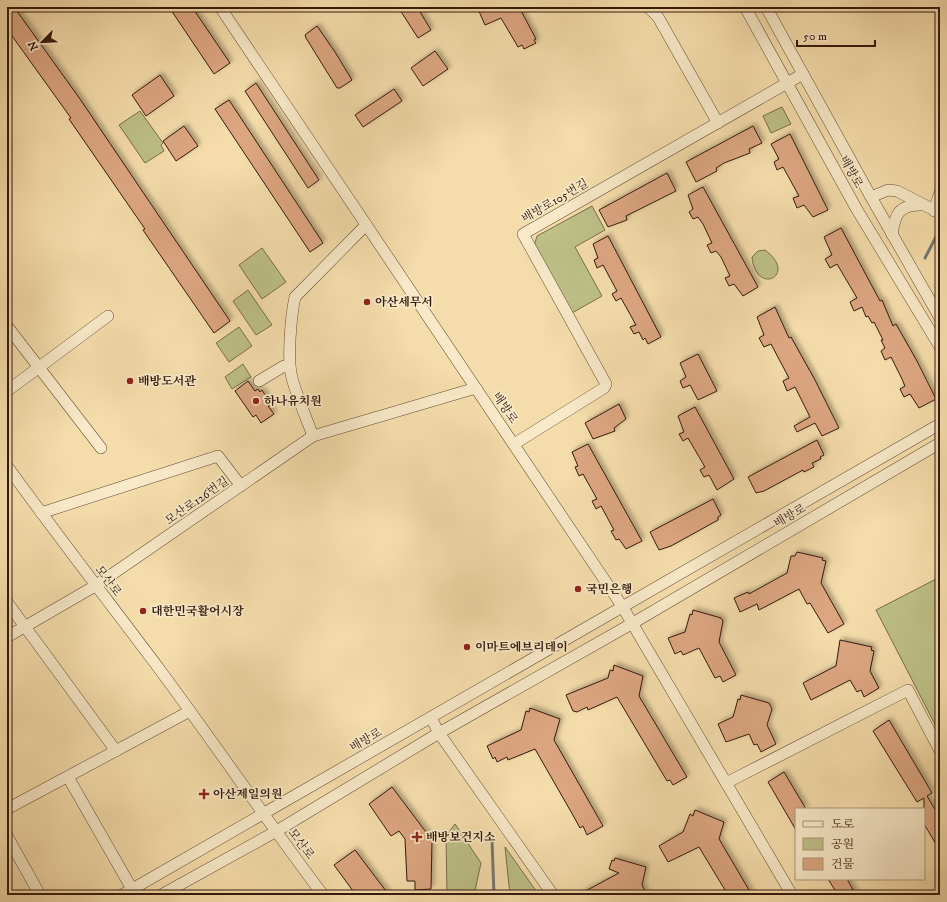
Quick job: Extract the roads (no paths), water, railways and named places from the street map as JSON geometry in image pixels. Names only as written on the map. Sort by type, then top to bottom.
[{"type":"street","name":"배방로","points":[[220,7],[622,606],[792,895]]},
{"type":"street","points":[[648,7],[658,17],[718,123]]},
{"type":"street","points":[[747,11],[762,7]]},
{"type":"street","name":"배방로","points":[[766,7],[870,197],[940,318]]},
{"type":"street","name":"배방로","points":[[747,11],[786,84],[856,208],[940,347]]},
{"type":"street","name":"배방로105번길","points":[[514,444],[604,388],[606,384],[523,234],[803,74]]},
{"type":"street","points":[[870,197],[888,190],[897,191],[937,212],[940,192]]},
{"type":"street","points":[[892,236],[895,220],[901,209],[909,205],[922,205]]},
{"type":"street","points":[[313,436],[292,378],[290,368],[293,308],[295,297],[366,225]]},
{"type":"street","points":[[7,391],[108,316]]},
{"type":"street","points":[[7,326],[101,448]]},
{"type":"street","points":[[259,380],[284,366],[290,368]]},
{"type":"street","name":"모산로126번길","points":[[7,637],[95,586],[313,436],[476,388]]},
{"type":"street","name":"배방로","points":[[122,895],[940,424]]},
{"type":"street","name":"배방로","points":[[161,895],[275,832],[439,733],[633,624],[940,443]]},
{"type":"street","points":[[41,513],[218,456],[241,486]]},
{"type":"street","name":"모산로","points":[[7,466],[95,586],[190,711],[275,832],[323,895]]},
{"type":"street","points":[[7,602],[116,751]]},
{"type":"street","points":[[726,783],[908,690],[940,751]]},
{"type":"street","points":[[7,809],[190,711]]},
{"type":"street","points":[[431,718],[439,733],[553,895]]},
{"type":"street","points":[[68,777],[132,889]]},
{"type":"street","points":[[7,836],[40,895]]},
{"type":"waterway","points":[[925,258],[940,229]]},
{"type":"waterway","points":[[492,840],[494,895]]},
{"type":"place","name":"아산세무서","points":[[367,302]]},
{"type":"place","name":"배방도서관","points":[[130,381]]},
{"type":"place","name":"하나유치원","points":[[256,401]]},
{"type":"place","name":"국민은행","points":[[578,589]]},
{"type":"place","name":"대한민국활어시장","points":[[143,611]]},
{"type":"place","name":"이마트에브리데이","points":[[467,647]]},
{"type":"place","name":"아산제일의원","points":[[204,794]]},
{"type":"place","name":"배방보건지소","points":[[417,837]]}]
